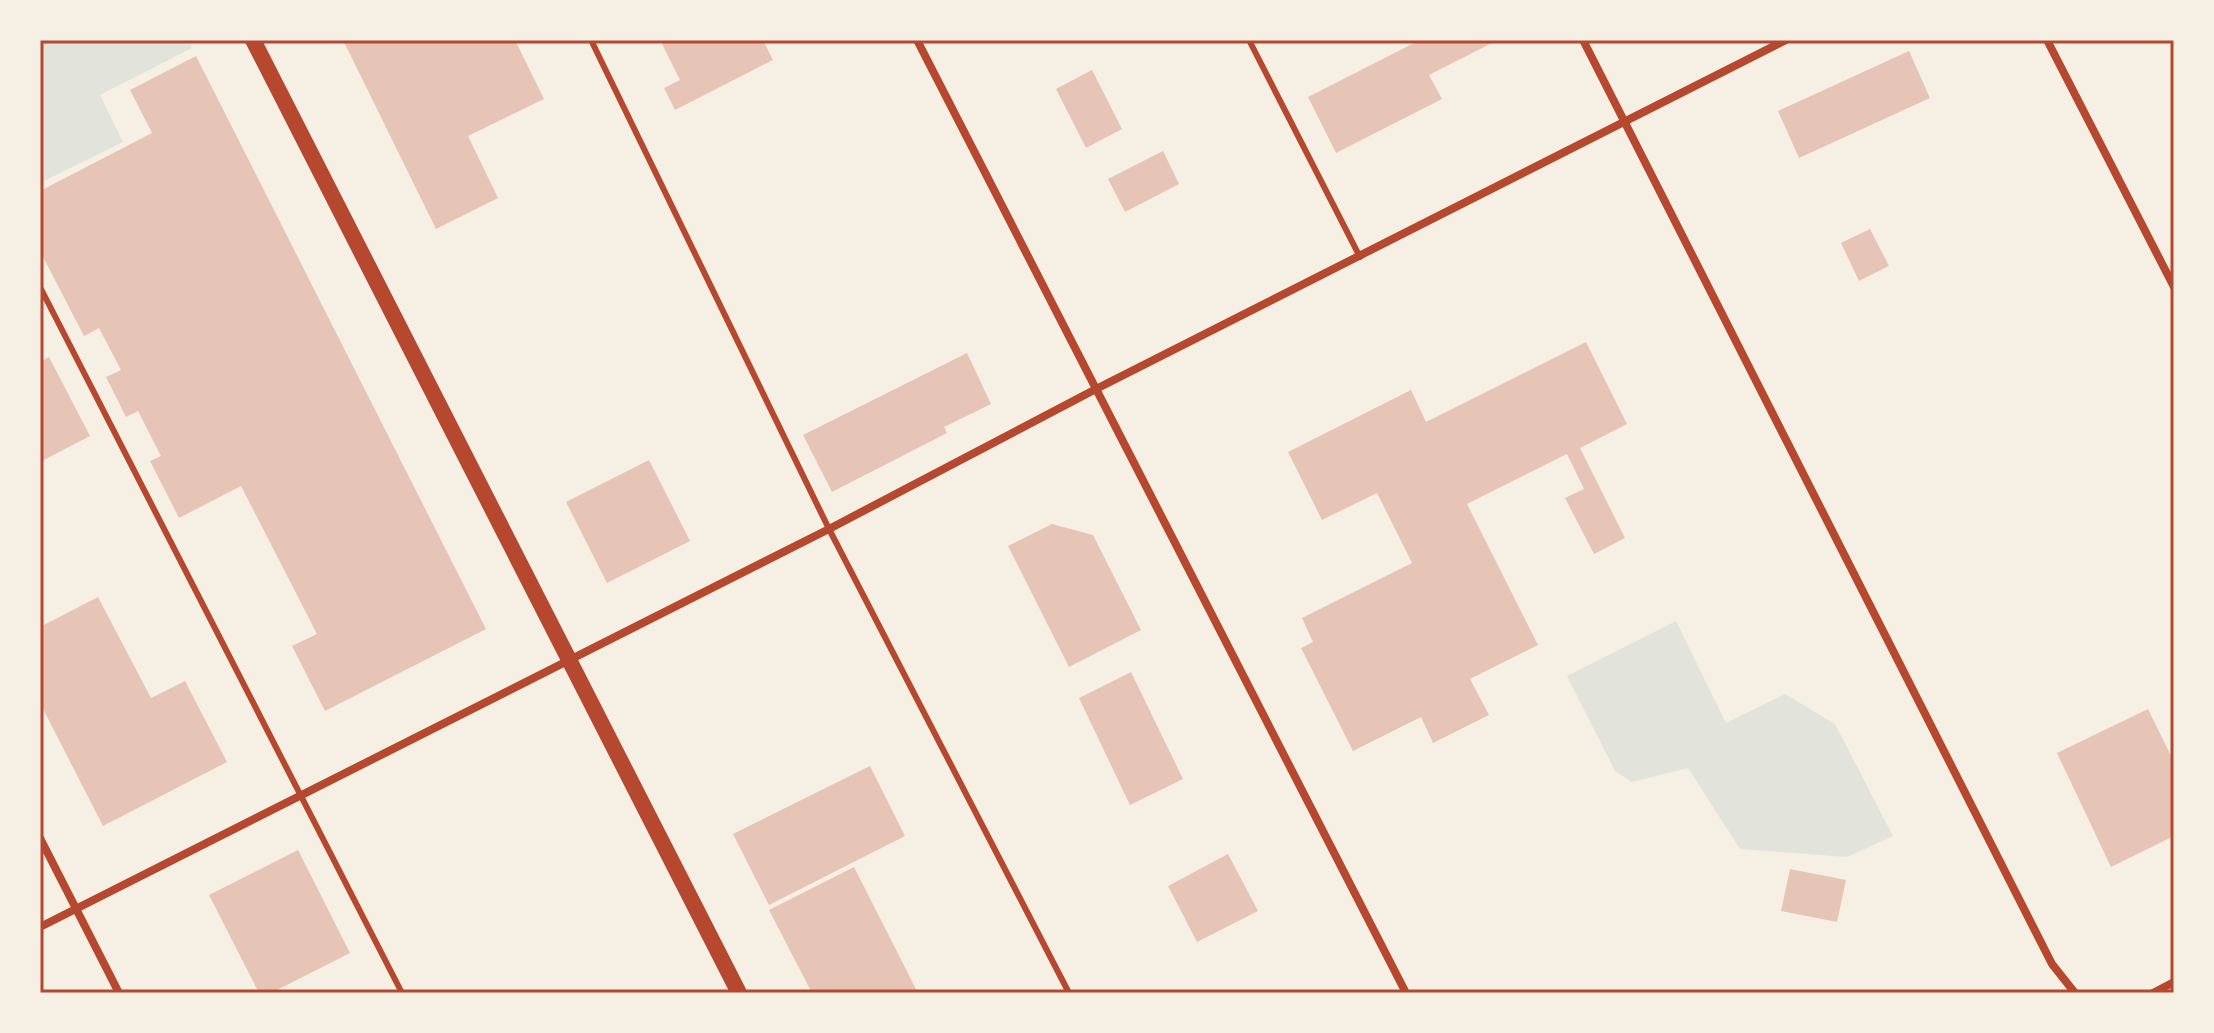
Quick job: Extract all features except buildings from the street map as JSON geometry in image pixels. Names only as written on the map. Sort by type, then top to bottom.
[{"type":"main road","points":[[253,40],[739,993]]},
{"type":"street","points":[[917,40],[1406,993]]},
{"type":"street","points":[[1583,40],[2052,964],[2075,993]]},
{"type":"street","points":[[40,927],[829,529],[1096,389],[1786,40]]},
{"type":"street","points":[[2047,40],[2174,287]]},
{"type":"street","points":[[40,838],[119,993]]},
{"type":"street","points":[[2153,993],[2174,982]]},
{"type":"lane","points":[[591,40],[829,529],[1069,993]]},
{"type":"lane","points":[[1249,40],[1360,257]]},
{"type":"lane","points":[[40,287],[402,993]]},
{"type":"shaded area","points":[[40,40],[188,40],[192,48],[100,95],[123,142],[40,183]]},
{"type":"shaded area","points":[[1676,621],[1726,723],[1785,694],[1835,724],[1893,836],[1847,857],[1740,849],[1688,768],[1632,782],[1615,771],[1567,676]]}]
